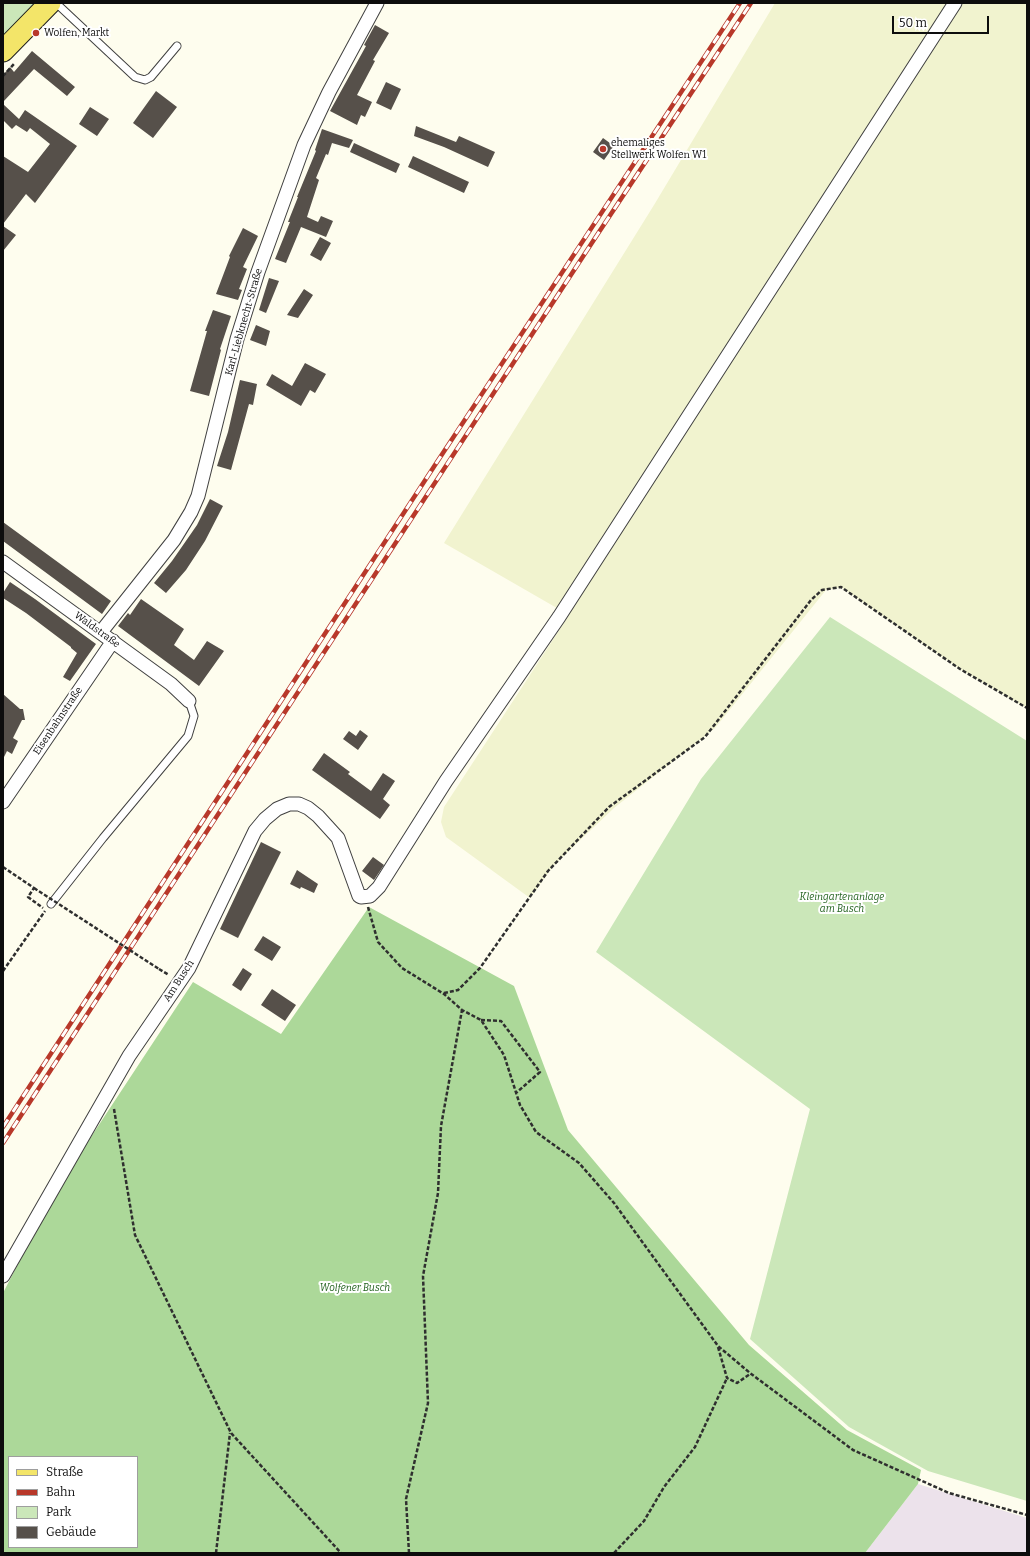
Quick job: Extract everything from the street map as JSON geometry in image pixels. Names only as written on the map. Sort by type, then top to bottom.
[{"type":"main road","points":[[3,51],[50,3]]},
{"type":"street","name":"Karl-Liebknecht-Straße","points":[[101,632],[174,540],[191,512],[198,496],[241,324],[258,272],[304,145],[329,92],[377,3]]},
{"type":"street","points":[[365,897],[370,896],[379,887],[446,781],[559,617],[955,3]]},
{"type":"street","name":"Waldstraße","points":[[3,562],[171,684],[189,701]]},
{"type":"street","name":"Eisenbahnstraße","points":[[5,793],[112,641]]},
{"type":"street","name":"Am Busch","points":[[3,1276],[111,1088],[148,1027],[189,968],[256,831],[265,819],[276,809],[289,804],[299,804],[308,808],[318,816],[338,838],[357,893],[361,897],[365,897]]},
{"type":"lane","points":[[56,3],[135,77],[145,80],[151,77],[177,46]]},
{"type":"lane","points":[[51,904],[103,838],[188,736],[194,716],[189,701]]},
{"type":"path","points":[[444,994],[458,990],[480,968],[548,871],[609,807],[705,737],[811,600],[822,590],[841,587],[960,669],[1027,708]]},
{"type":"path","points":[[3,868],[159,969]]},
{"type":"path","points":[[3,971],[46,910],[28,898],[34,888]]},
{"type":"path","points":[[365,897],[378,942],[402,968],[444,994],[462,1010],[481,1020],[501,1021],[540,1072],[516,1093]]},
{"type":"path","points":[[409,1553],[406,1499],[428,1403],[423,1276],[438,1193],[441,1126],[462,1010]]},
{"type":"path","points":[[481,1020],[504,1055],[520,1105],[536,1132],[578,1163],[614,1202],[718,1346],[750,1374],[854,1450],[950,1493],[1027,1515]]},
{"type":"path","points":[[111,1088],[135,1235],[231,1432],[341,1553]]},
{"type":"path","points":[[614,1553],[644,1521],[664,1487],[696,1447],[727,1378],[718,1346]]},
{"type":"path","points":[[727,1378],[737,1383],[750,1374]]},
{"type":"path","points":[[216,1553],[231,1432]]},
{"type":"shaded area","points":[[918,1484],[1027,1518],[1027,1553],[865,1553]]},
{"type":"green space","points":[[3,3],[35,3],[3,37]]},
{"type":"green space","points":[[775,3],[1027,3],[1027,708],[960,669],[841,587],[826,590],[715,728],[614,808],[554,865],[530,898],[446,837],[441,822],[444,807],[569,615],[444,543],[654,205]]},
{"type":"green space","name":"Kleingartenanlage am Busch","points":[[830,617],[1027,741],[1027,1501],[928,1471],[849,1427],[750,1339],[810,1109],[596,952],[701,779]]},
{"type":"green space","name":"Wolfener Busch","points":[[369,907],[514,986],[568,1130],[749,1345],[847,1430],[921,1470],[918,1484],[865,1553],[3,1553],[3,1293],[56,1190],[193,982],[281,1034]]},
{"type":"building","points":[[375,25],[389,33],[373,60],[375,61],[357,95],[372,102],[365,117],[361,115],[357,125],[330,111],[366,46],[364,45]]},
{"type":"building","points":[[32,51],[75,87],[67,96],[34,69],[3,102],[3,75],[10,67],[14,72]]},
{"type":"building","points":[[386,82],[401,89],[391,110],[376,103]]},
{"type":"building","points":[[156,91],[177,107],[153,138],[133,123]]},
{"type":"building","points":[[3,104],[19,119],[25,110],[77,146],[35,203],[26,194],[3,224],[3,156],[28,172],[50,144],[30,128],[27,132],[16,125],[12,129],[3,120]]},
{"type":"building","points":[[90,107],[109,119],[97,136],[79,124]]},
{"type":"building","points":[[416,126],[456,142],[459,136],[495,152],[488,167],[444,147],[414,136]]},
{"type":"building","points":[[322,129],[353,140],[349,148],[332,143],[328,155],[326,154],[316,178],[319,180],[307,217],[318,222],[321,216],[333,221],[326,237],[301,227],[286,263],[275,259],[290,222],[288,222],[297,197],[316,151],[315,150]]},
{"type":"building","name":"ehemaliges Stellwerk Wolfen W1","points":[[603,138],[614,146],[604,160],[593,152]]},
{"type":"building","points":[[354,143],[400,164],[396,173],[350,152]]},
{"type":"building","points":[[413,156],[469,182],[464,193],[408,167]]},
{"type":"building","points":[[3,226],[16,235],[3,251]]},
{"type":"building","points":[[243,228],[258,236],[243,267],[247,269],[239,289],[242,290],[238,300],[216,294],[230,257],[229,256]]},
{"type":"building","points":[[320,237],[331,243],[321,261],[310,255]]},
{"type":"building","points":[[269,278],[279,281],[266,313],[259,310]]},
{"type":"building","points":[[304,289],[313,295],[298,318],[287,315]]},
{"type":"building","points":[[213,310],[231,316],[220,349],[221,350],[209,396],[190,391],[207,331],[205,331]]},
{"type":"building","points":[[256,325],[270,331],[266,346],[250,340]]},
{"type":"building","points":[[305,363],[326,374],[315,393],[310,390],[301,406],[266,385],[272,374],[292,386]]},
{"type":"building","points":[[240,380],[257,384],[253,405],[249,404],[231,470],[217,466],[228,432]]},
{"type":"building","points":[[210,499],[223,506],[205,541],[186,570],[166,593],[154,583],[172,561],[197,525]]},
{"type":"building","points":[[3,522],[111,601],[102,614],[3,541]]},
{"type":"building","points":[[10,582],[96,644],[70,681],[63,677],[77,653],[26,613],[3,598],[3,593]]},
{"type":"building","points":[[141,599],[184,629],[174,645],[194,660],[207,641],[224,651],[199,686],[118,626],[128,613],[130,615]]},
{"type":"building","points":[[3,694],[20,709],[23,709],[25,720],[22,720],[13,738],[18,741],[12,754],[7,751],[3,759]]},
{"type":"building","points":[[360,730],[368,736],[358,750],[343,739],[349,731],[356,736]]},
{"type":"building","points":[[324,753],[350,772],[348,774],[371,791],[383,773],[395,781],[383,799],[390,805],[380,819],[312,770]]},
{"type":"building","points":[[261,842],[281,852],[238,938],[220,929]]},
{"type":"building","points":[[373,857],[384,865],[374,880],[362,871]]},
{"type":"building","points":[[297,870],[318,884],[314,893],[290,884]]},
{"type":"building","points":[[263,936],[281,947],[272,961],[254,950]]},
{"type":"building","points":[[243,968],[252,974],[241,991],[232,985]]},
{"type":"building","points":[[272,989],[296,1005],[285,1021],[261,1005]]},
{"type":"railway","points":[[3,1127],[437,462],[740,3]]},
{"type":"railway","points":[[3,1143],[599,232],[751,3]]},
{"type":"place","name":"Wolfen, Markt","points":[[36,33]]},
{"type":"place","name":"ehemaliges Stellwerk Wolfen W1","points":[[603,149]]}]
